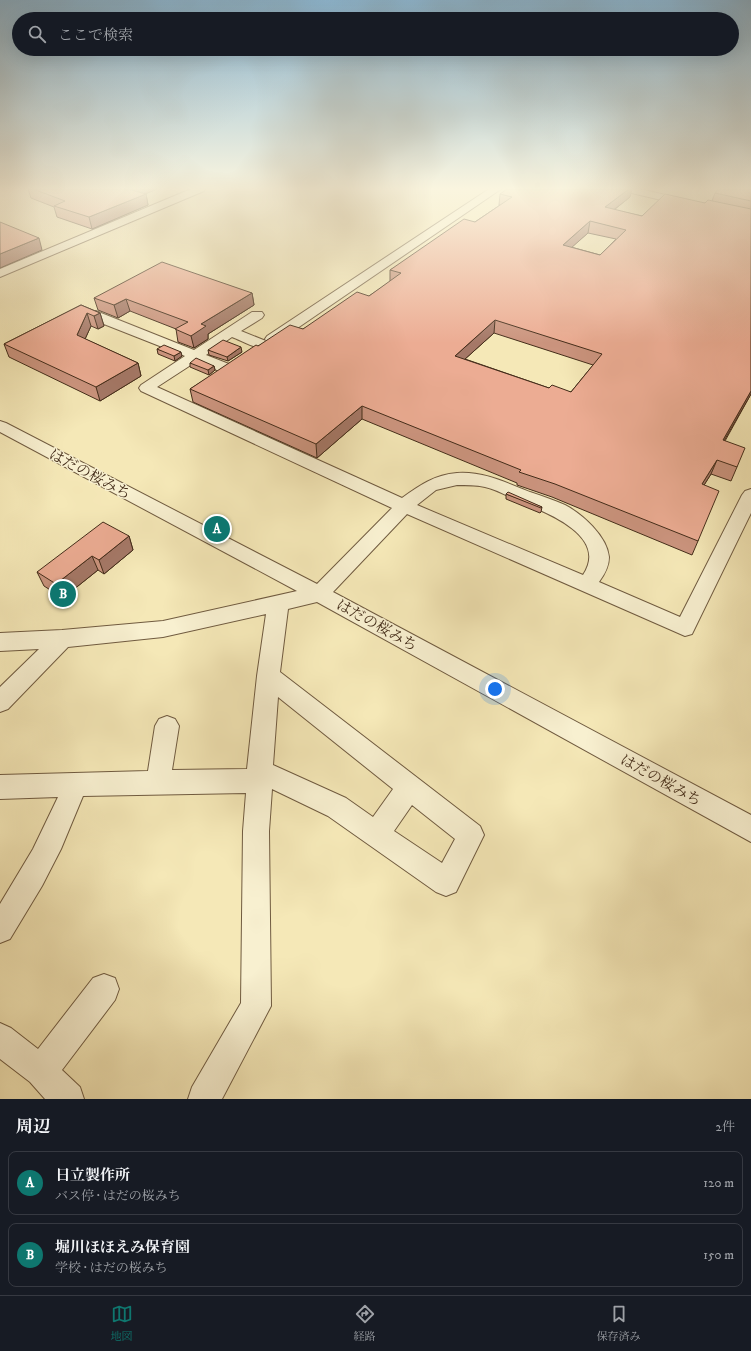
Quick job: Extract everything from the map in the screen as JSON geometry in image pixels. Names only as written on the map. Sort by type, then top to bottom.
[{"type":"street","points":[[0,273],[78,240]]},
{"type":"street","points":[[253,353],[420,240]]},
{"type":"street","points":[[91,314],[228,369]]},
{"type":"street","points":[[257,315],[146,388],[185,399],[404,506],[685,628],[751,495]]},
{"type":"street","points":[[231,332],[265,345]]},
{"type":"street","points":[[216,377],[241,361]]},
{"type":"street","name":"はだの桜みち","points":[[0,426],[319,594],[751,829]]},
{"type":"street","points":[[0,642],[62,639],[164,629],[319,594],[404,506],[430,486],[457,479],[489,482],[559,510],[578,523],[589,534],[596,546],[599,558],[597,570],[588,586]]},
{"type":"street","points":[[204,1099],[256,1006],[256,831],[259,776],[268,676],[278,604]]},
{"type":"street","points":[[0,702],[62,639]]},
{"type":"street","points":[[0,787],[158,782],[259,776],[337,807],[446,882],[471,835],[268,676]]},
{"type":"street","points":[[158,782],[167,726]]},
{"type":"street","points":[[0,929],[30,880],[63,818],[75,784]]},
{"type":"street","points":[[376,834],[410,787]]},
{"type":"street","points":[[41,1071],[104,989]]},
{"type":"street","points":[[0,1039],[41,1071],[68,1099]]},
{"type":"building","points":[[0,240],[33,240],[0,254]]},
{"type":"building","points":[[433,240],[568,240],[563,245],[600,255],[615,240],[751,240],[751,391],[723,440],[745,448],[737,467],[717,460],[702,484],[719,491],[698,541],[555,484],[519,472],[521,470],[362,406],[316,444],[190,389],[256,345],[258,346],[290,325],[303,329],[357,292],[369,296],[401,273],[390,270]],"holes":[[[495,320],[602,354],[571,392],[552,385],[549,388],[455,356]]]},
{"type":"building","points":[[162,262],[252,293],[201,324],[206,326],[191,336],[175,329],[188,322],[126,299],[114,305],[94,298]]},
{"type":"building","points":[[81,305],[100,313],[94,316],[87,313],[77,335],[138,363],[96,387],[4,344]]},
{"type":"building","points":[[223,340],[241,347],[227,357],[208,350]]},
{"type":"building","points":[[164,345],[181,352],[174,356],[157,349]]},
{"type":"building","points":[[196,358],[214,366],[208,370],[190,363]]},
{"type":"building","points":[[508,492],[542,507],[541,508],[506,494]]},
{"type":"building","points":[[103,522],[129,536],[99,560],[92,556],[56,584],[37,572]]},
{"type":"place","name":"日立製作所","points":[[217,529]]},
{"type":"place","name":"堀川ほほえみ保育園","points":[[63,594]]}]
